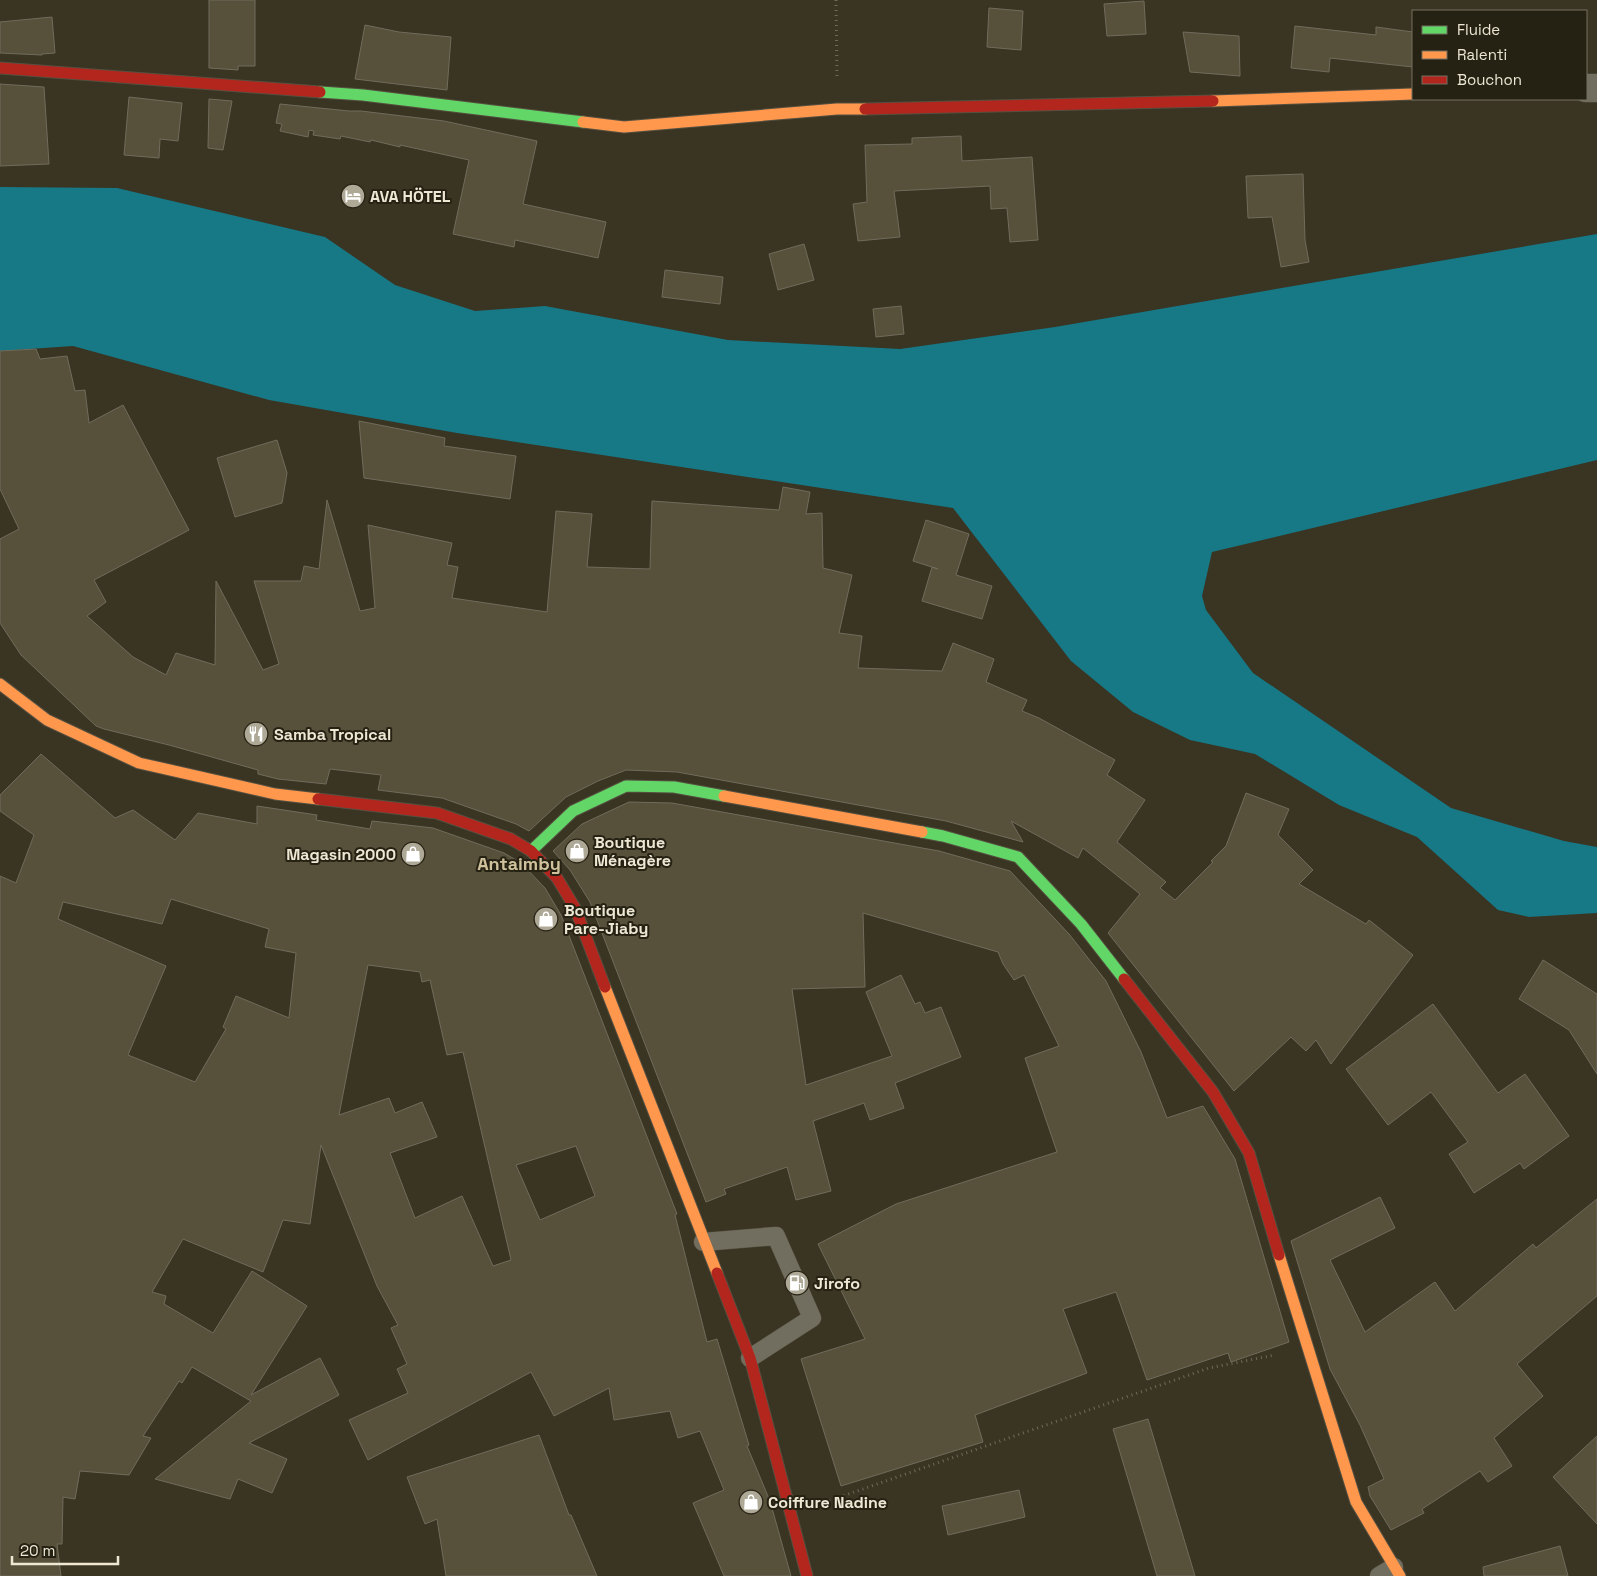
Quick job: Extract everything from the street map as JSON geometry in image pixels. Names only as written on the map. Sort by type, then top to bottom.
[{"type":"street","points":[[0,68],[363,95],[624,127],[838,109],[1138,104],[1412,94]]},
{"type":"street","points":[[0,684],[47,720],[139,763],[276,794],[437,813],[511,839],[531,851],[557,878],[575,908],[750,1358],[807,1576]]},
{"type":"street","points":[[531,851],[573,811],[604,795],[626,786],[664,786],[943,836],[1018,857],[1082,924],[1207,1084],[1249,1153],[1307,1348],[1356,1502],[1397,1571]]},
{"type":"lane","points":[[704,1242],[776,1236],[812,1318],[750,1358]]},
{"type":"lane","points":[[1379,1576],[1397,1571]]},
{"type":"path","points":[[836,0],[838,109]]},
{"type":"path","points":[[790,1514],[1209,1368],[1307,1348]]},
{"type":"water","points":[[0,187],[117,188],[325,237],[395,285],[475,311],[545,306],[728,340],[900,349],[1055,327],[1597,234],[1597,460],[1212,552],[1202,596],[1206,610],[1253,673],[1451,808],[1564,841],[1597,847],[1597,913],[1529,917],[1498,910],[1417,837],[1339,805],[1255,754],[1190,740],[1133,712],[1071,661],[953,508],[457,433],[269,400],[73,346],[0,351]]},
{"type":"building","points":[[209,0],[255,0],[255,66],[238,66],[238,70],[209,68]]},
{"type":"building","points":[[1144,1],[1146,34],[1107,36],[1104,4]]},
{"type":"building","points":[[989,8],[1023,11],[1021,50],[987,47]]},
{"type":"building","points":[[52,17],[55,53],[42,55],[0,53],[0,22]]},
{"type":"building","points":[[365,25],[399,32],[451,37],[447,90],[355,79]]},
{"type":"building","points":[[1295,26],[1376,35],[1376,27],[1412,32],[1412,67],[1330,58],[1329,72],[1291,68]]},
{"type":"building","points":[[1183,32],[1239,36],[1240,76],[1190,72]]},
{"type":"building","points":[[0,84],[44,87],[49,164],[0,166]]},
{"type":"building","points":[[129,97],[182,103],[178,141],[160,139],[159,158],[124,155]]},
{"type":"building","points":[[209,99],[232,101],[223,150],[208,148]]},
{"type":"building","points":[[280,104],[444,121],[537,141],[523,204],[606,222],[598,258],[515,240],[514,247],[453,234],[469,160],[371,140],[370,142],[341,136],[340,139],[313,135],[314,131],[309,130],[308,137],[280,131],[282,124],[276,123]]},
{"type":"building","points":[[961,136],[962,161],[1032,157],[1038,240],[1010,242],[1007,208],[991,209],[990,186],[894,191],[900,237],[858,241],[853,204],[867,202],[865,145],[912,144],[912,138]]},
{"type":"building","points":[[1303,174],[1305,240],[1309,262],[1281,267],[1272,217],[1248,218],[1246,176]]},
{"type":"building","points":[[804,244],[814,280],[778,290],[769,254]]},
{"type":"building","points":[[665,270],[723,277],[720,304],[662,297]]},
{"type":"building","points":[[901,306],[904,334],[876,337],[873,309]]},
{"type":"building","points":[[36,349],[40,359],[67,356],[75,391],[85,390],[89,423],[123,405],[189,530],[94,580],[106,602],[87,616],[133,657],[166,675],[176,653],[215,665],[216,581],[263,670],[279,664],[254,581],[301,581],[304,566],[319,569],[327,500],[360,611],[375,608],[368,525],[452,543],[447,565],[458,567],[452,598],[547,612],[556,511],[592,514],[587,567],[650,569],[652,501],[779,510],[783,487],[810,492],[806,514],[822,513],[823,568],[852,575],[839,633],[862,636],[858,668],[942,671],[953,643],[994,659],[986,682],[1027,700],[1022,711],[1039,718],[1115,760],[1107,775],[1145,800],[1117,842],[1166,882],[1160,888],[1175,900],[1213,862],[1211,861],[1226,846],[1246,793],[1289,809],[1278,835],[1313,870],[1299,884],[1366,924],[1369,920],[1413,955],[1331,1064],[1316,1040],[1306,1051],[1291,1037],[1234,1091],[1108,933],[1140,894],[1083,848],[1078,858],[1011,821],[1023,842],[946,821],[677,772],[626,770],[566,797],[529,831],[516,824],[442,798],[378,790],[381,775],[330,769],[326,784],[278,779],[258,774],[258,770],[96,726],[21,655],[0,623],[0,539],[19,529],[0,489],[0,351]]},
{"type":"building","points":[[359,421],[445,438],[444,446],[516,456],[510,499],[364,478]]},
{"type":"building","points":[[277,440],[287,473],[282,503],[235,517],[217,458]]},
{"type":"building","points":[[926,520],[969,534],[956,575],[992,586],[982,619],[922,601],[932,567],[913,561]]},
{"type":"building","points":[[41,754],[115,818],[133,810],[175,840],[198,813],[257,824],[257,806],[317,815],[316,820],[370,829],[372,821],[433,828],[504,853],[521,863],[545,888],[561,915],[677,1214],[675,1215],[707,1342],[717,1339],[749,1445],[747,1446],[770,1501],[791,1576],[724,1576],[693,1503],[724,1490],[700,1431],[678,1438],[670,1411],[614,1420],[609,1388],[554,1416],[531,1372],[368,1460],[349,1420],[408,1393],[397,1369],[407,1364],[391,1328],[398,1325],[377,1286],[321,1145],[310,1224],[283,1220],[263,1272],[183,1239],[152,1292],[166,1296],[164,1304],[213,1333],[252,1271],[307,1306],[251,1395],[320,1358],[339,1395],[249,1443],[287,1459],[272,1493],[238,1479],[230,1499],[155,1479],[251,1401],[192,1367],[182,1383],[179,1381],[143,1436],[151,1438],[129,1475],[80,1471],[75,1499],[63,1497],[62,1544],[57,1544],[61,1576],[0,1576],[0,876],[16,883],[34,835],[0,811],[0,795]],"holes":[[[171,899],[269,929],[265,947],[296,953],[289,1018],[236,996],[223,1027],[226,1029],[195,1082],[128,1055],[166,966],[58,919],[63,902],[162,924]],[[368,965],[420,972],[422,982],[430,980],[447,1055],[463,1052],[511,1260],[493,1266],[462,1196],[415,1218],[390,1153],[437,1137],[422,1102],[395,1113],[389,1098],[339,1115]],[[576,1146],[595,1196],[540,1220],[516,1165]]]},
{"type":"building","points":[[629,802],[672,803],[939,851],[1010,871],[1069,934],[1106,981],[1141,1052],[1167,1118],[1203,1106],[1235,1159],[1289,1342],[1231,1362],[1228,1353],[1147,1380],[1116,1292],[1063,1309],[1087,1373],[975,1415],[983,1442],[841,1486],[801,1359],[865,1339],[818,1244],[896,1204],[1057,1152],[1025,1058],[1059,1046],[1024,975],[1014,980],[1003,964],[998,952],[863,913],[865,987],[792,989],[806,1085],[892,1056],[866,992],[901,975],[915,1004],[920,1002],[925,1013],[941,1007],[961,1057],[895,1083],[904,1108],[870,1120],[864,1103],[813,1121],[831,1191],[796,1200],[787,1167],[724,1189],[726,1194],[706,1202],[590,902],[570,870],[553,851],[582,824]]},
{"type":"building","points":[[1543,960],[1597,994],[1597,1074],[1569,1030],[1519,999]]},
{"type":"building","points":[[1433,1004],[1498,1093],[1525,1074],[1569,1136],[1524,1169],[1520,1163],[1474,1193],[1449,1154],[1468,1142],[1431,1092],[1388,1125],[1346,1069]]},
{"type":"building","points":[[1380,1197],[1395,1228],[1330,1260],[1365,1332],[1435,1282],[1455,1311],[1533,1244],[1536,1248],[1597,1199],[1597,1296],[1517,1364],[1543,1396],[1494,1438],[1512,1466],[1488,1482],[1480,1471],[1422,1509],[1424,1513],[1391,1530],[1370,1496],[1368,1487],[1384,1479],[1360,1425],[1330,1369],[1291,1241]]},
{"type":"building","points":[[1148,1419],[1195,1576],[1157,1576],[1113,1429]]},
{"type":"building","points":[[539,1435],[569,1515],[571,1515],[597,1576],[446,1576],[437,1519],[425,1524],[407,1477]]},
{"type":"building","points":[[1597,1436],[1597,1524],[1553,1477]]},
{"type":"building","points":[[1019,1490],[1025,1517],[948,1535],[942,1506]]},
{"type":"building","points":[[1560,1546],[1568,1576],[1484,1576],[1483,1567]]},
{"type":"traffic: fast","points":[[320,92],[363,95],[583,122]]},
{"type":"traffic: fast","points":[[531,851],[573,811],[626,786],[674,787],[724,796]]},
{"type":"traffic: fast","points":[[922,832],[1018,857],[1081,924],[1124,979]]},
{"type":"traffic: slow","points":[[1213,101],[1412,94]]},
{"type":"traffic: slow","points":[[583,122],[624,127],[837,109],[865,109]]},
{"type":"traffic: slow","points":[[0,684],[47,720],[139,763],[275,794],[318,799]]},
{"type":"traffic: slow","points":[[724,796],[922,832]]},
{"type":"traffic: slow","points":[[605,987],[717,1273]]},
{"type":"traffic: slow","points":[[1279,1255],[1356,1502],[1400,1576]]},
{"type":"traffic: jam","points":[[0,68],[320,92]]},
{"type":"traffic: jam","points":[[865,109],[1213,101]]},
{"type":"traffic: jam","points":[[318,799],[437,813],[511,839],[531,851],[557,878],[575,908],[605,987]]},
{"type":"traffic: jam","points":[[1124,979],[1213,1092],[1249,1153],[1279,1255]]},
{"type":"traffic: jam","points":[[717,1273],[750,1358],[807,1576]]},
{"type":"place","name":"AVA HÖTEL","points":[[353,196]]},
{"type":"place","name":"Samba Tropical","points":[[256,734]]},
{"type":"place","name":"Boutique Ménagère","points":[[577,851]]},
{"type":"place","name":"Magasin 2000","points":[[413,854]]},
{"type":"place","name":"Boutique Pare-Jiaby","points":[[546,919]]},
{"type":"place","name":"Jirofo","points":[[797,1283]]},
{"type":"place","name":"Coiffure Nadine","points":[[751,1502]]},
{"type":"district","name":"Antaimby","points":[[519,864]]}]
